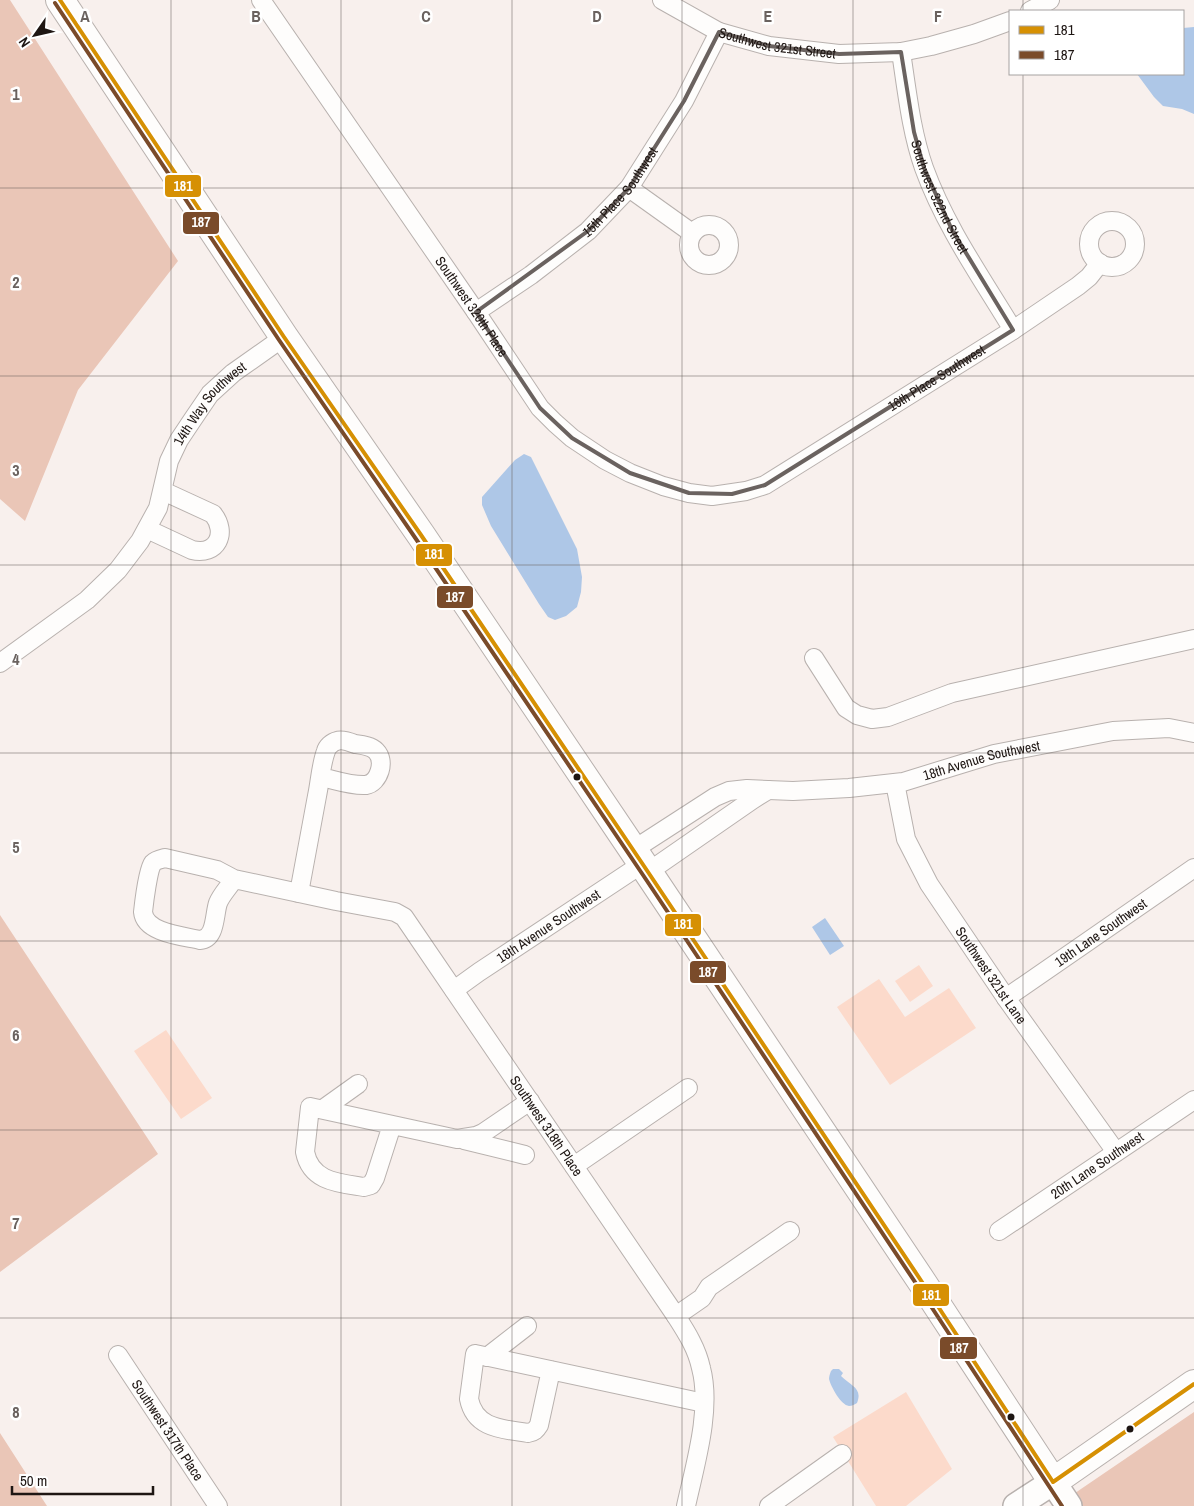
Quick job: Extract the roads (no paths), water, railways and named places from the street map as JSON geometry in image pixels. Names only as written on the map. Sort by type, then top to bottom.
[{"type":"main road","points":[[60,0],[284,337],[421,535],[641,862],[922,1282],[1069,1506]]},
{"type":"main road","points":[[1016,1506],[1194,1384]]},
{"type":"street","name":"Southwest 320th Place","points":[[261,0],[540,408],[572,438],[605,460],[630,473],[663,486],[689,493],[712,496],[732,494],[765,485]]},
{"type":"street","name":"Southwest 321st Street","points":[[662,0],[719,32],[769,46],[839,54],[901,52],[974,34],[1009,21]]},
{"type":"street","points":[[1032,10],[1050,0]]},
{"type":"street","name":"15th Place Southwest","points":[[476,312],[531,275],[588,231],[630,188],[684,101],[719,32]]},
{"type":"street","name":"Southwest 322nd Street","points":[[901,52],[914,132],[924,168],[952,230],[1013,330]]},
{"type":"street","points":[[630,188],[692,233]]},
{"type":"street","name":"16th Place Southwest","points":[[765,485],[1013,330],[1078,286],[1089,277],[1100,263]]},
{"type":"street","name":"14th Way Southwest","points":[[0,663],[87,600],[118,570],[140,541],[158,508],[169,461],[179,440],[210,394],[233,373],[284,337]]},
{"type":"street","points":[[146,529],[199,552],[213,547],[218,541],[220,527],[218,520],[213,514],[162,491]]},
{"type":"street","points":[[814,658],[846,708],[857,715],[872,719],[888,717],[952,693],[1194,639]]},
{"type":"street","name":"18th Avenue Southwest","points":[[641,862],[715,797],[729,792],[747,789],[793,791],[849,788],[904,782],[994,754],[1113,731],[1169,728],[1194,734]]},
{"type":"street","points":[[300,893],[321,776]]},
{"type":"street","name":"Southwest 321st Lane","points":[[896,783],[906,839],[929,884],[1006,998],[1116,1152]]},
{"type":"street","name":"18th Avenue Southwest","points":[[454,990],[641,862],[769,790]]},
{"type":"street","name":"Southwest 318th Place","points":[[234,879],[218,902],[211,932],[204,940],[164,932],[150,925],[143,917],[150,870],[153,863],[165,858],[217,870],[234,879],[395,912],[404,917],[691,1340],[701,1367],[704,1403],[698,1450],[686,1506]]},
{"type":"street","name":"19th Lane Southwest","points":[[1006,998],[1194,868]]},
{"type":"street","points":[[323,1110],[358,1084]]},
{"type":"street","points":[[574,1166],[688,1088]]},
{"type":"street","name":"20th Lane Southwest","points":[[998,1231],[1194,1100]]},
{"type":"street","points":[[456,1138],[476,1136],[483,1133],[530,1101]]},
{"type":"street","points":[[392,1125],[375,1178],[371,1184],[364,1187],[330,1181],[318,1174],[306,1159],[305,1152],[310,1107],[456,1138],[524,1155]]},
{"type":"street","points":[[676,1316],[698,1301],[709,1287],[790,1231]]},
{"type":"street","points":[[487,1357],[527,1326]]},
{"type":"street","points":[[551,1370],[539,1425],[535,1431],[528,1433],[494,1428],[478,1416],[471,1406],[469,1398],[475,1354],[487,1357],[551,1370],[704,1403]]},
{"type":"street","name":"Southwest 317th Place","points":[[118,1355],[218,1506]]},
{"type":"street","points":[[769,1506],[842,1454]]},
{"type":"water","points":[[1194,27],[1194,114],[1182,109],[1163,106],[1138,75],[1184,75],[1184,28]]},
{"type":"water","points":[[524,454],[531,457],[577,549],[582,577],[577,607],[566,616],[555,620],[548,617],[539,604],[491,526],[482,505],[482,497],[515,460]]},
{"type":"water","points":[[825,918],[844,946],[830,955],[812,927]]},
{"type":"water","points":[[833,1369],[839,1369],[843,1373],[841,1376],[855,1388],[858,1394],[857,1403],[850,1406],[846,1405],[837,1395],[829,1379]]}]
